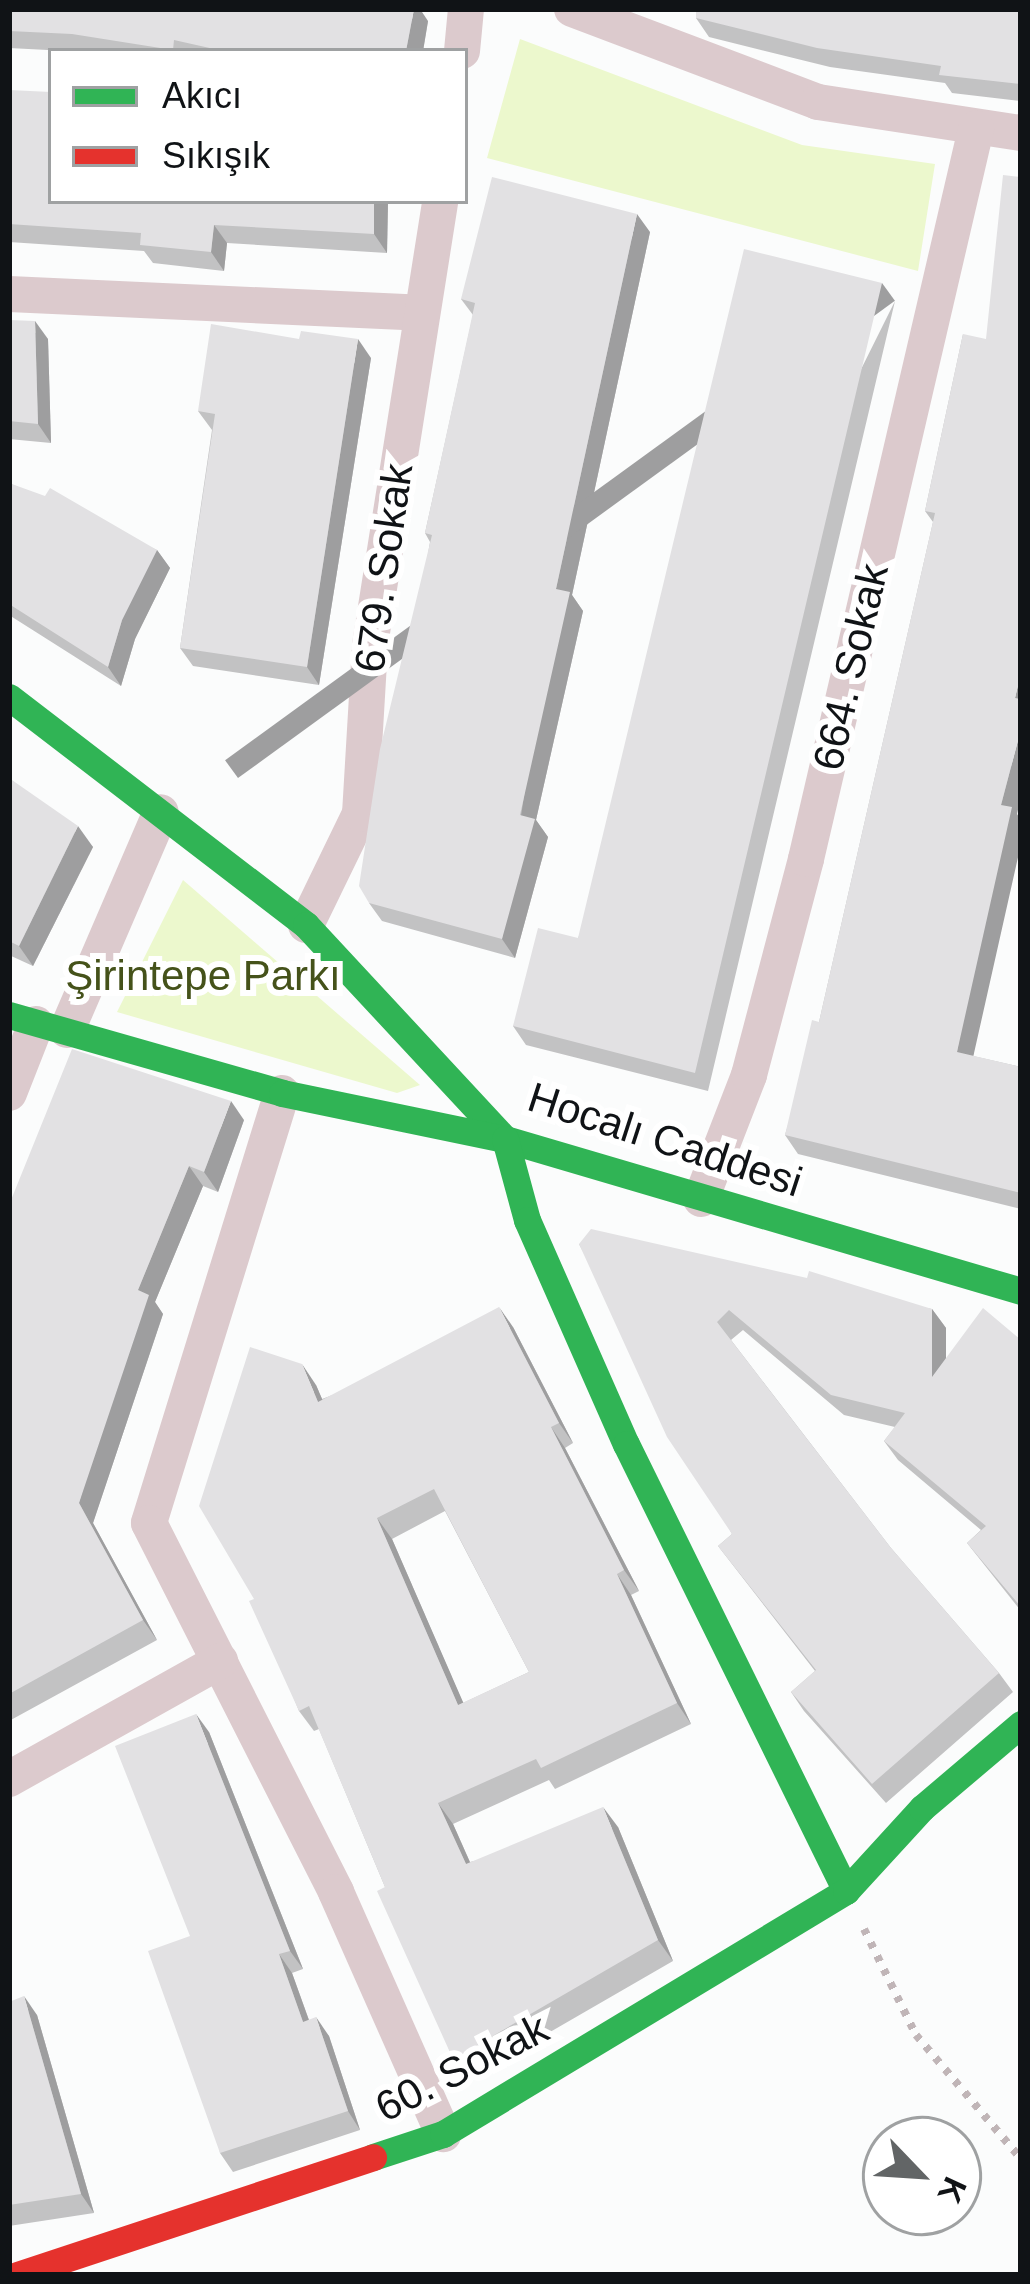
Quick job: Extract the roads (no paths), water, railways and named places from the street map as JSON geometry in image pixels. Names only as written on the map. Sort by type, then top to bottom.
[{"type":"street","points":[[462,48],[466,9]]},
{"type":"street","points":[[572,9],[652,27],[818,102],[1021,133]]},
{"type":"street","name":"664. Sokak","points":[[701,1198],[749,1075],[806,859],[976,129]]},
{"type":"street","name":"679. Sokak","points":[[306,925],[360,814],[370,645],[440,204]]},
{"type":"street","points":[[9,294],[422,313]]},
{"type":"street","name":"Hocalı Caddesi","points":[[9,697],[306,925],[505,1139],[1021,1291]]},
{"type":"street","points":[[9,1093],[37,1023],[161,812]]},
{"type":"street","points":[[37,1023],[282,1093],[505,1139],[526,1220],[626,1444],[846,1891]]},
{"type":"street","points":[[282,1093],[148,1523],[336,1892],[443,2134]]},
{"type":"street","points":[[9,1779],[220,1660]]},
{"type":"street","name":"60. Sokak","points":[[17,2275],[443,2134],[846,1891],[922,1808],[1021,1724]]},
{"type":"park label","name":"Şirintepe Parkı","points":[[203,976]]}]
